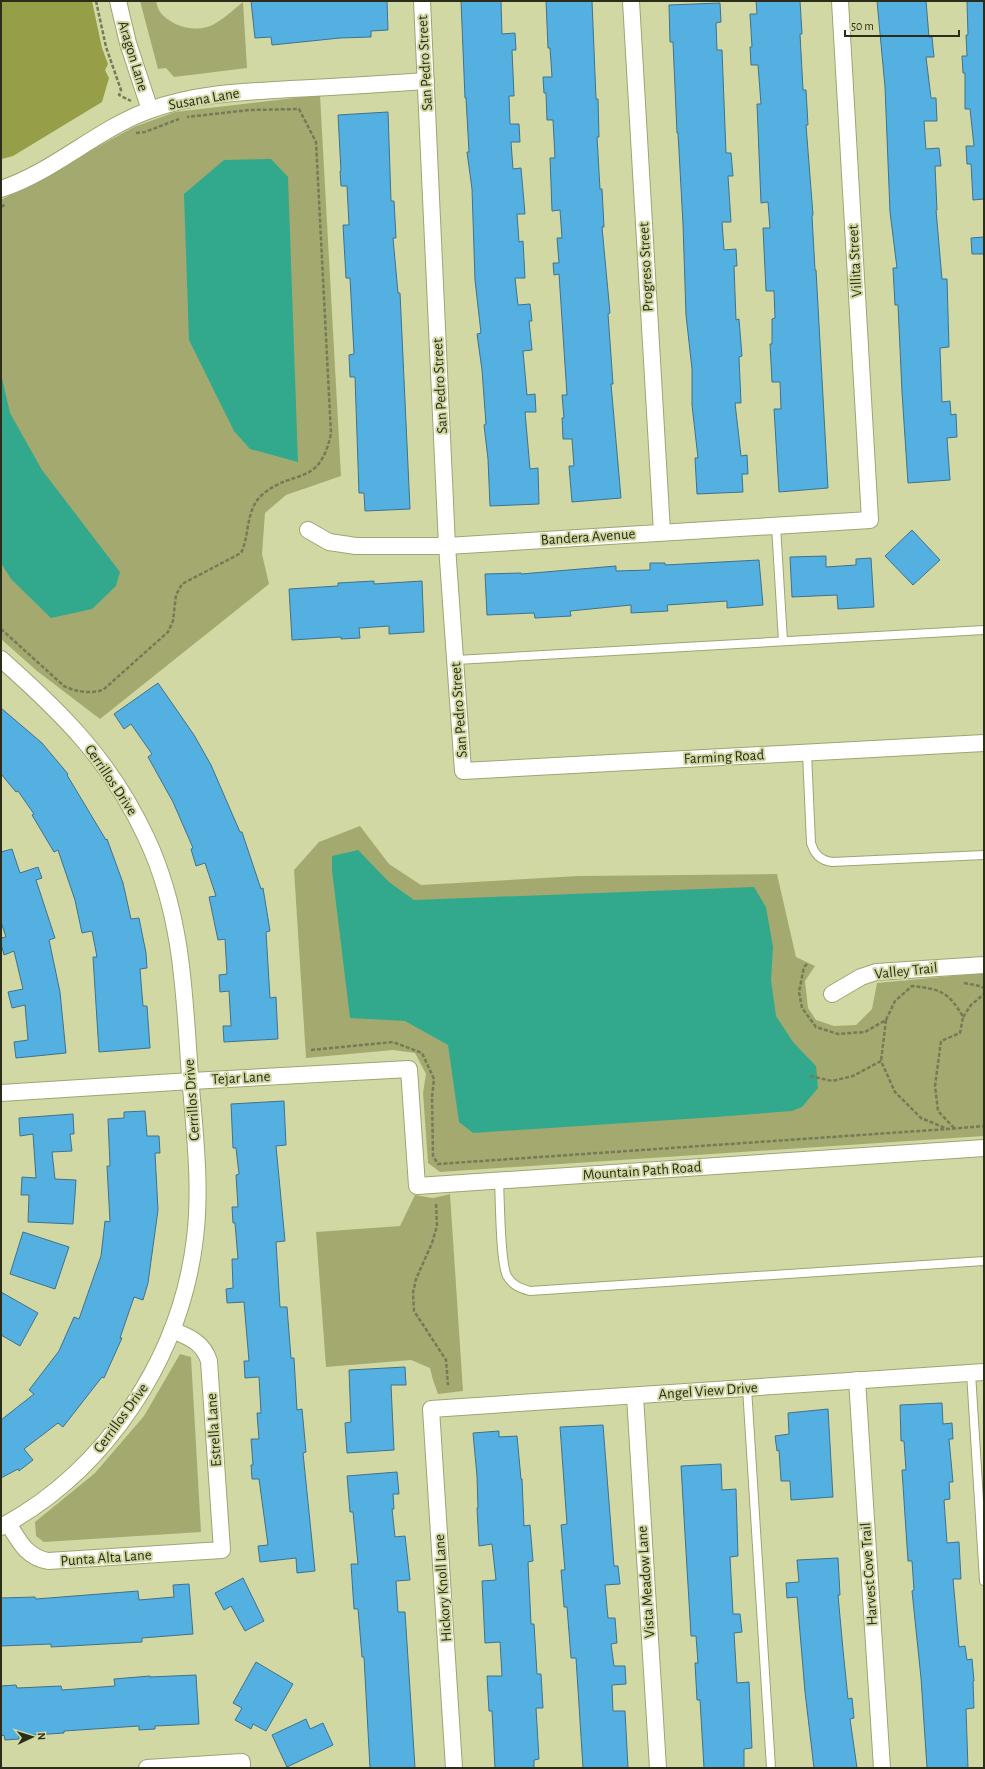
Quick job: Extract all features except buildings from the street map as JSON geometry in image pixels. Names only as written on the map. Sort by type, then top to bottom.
[{"type":"street","name":"Aragon Lane","points":[[118,1],[144,113]]},
{"type":"street","name":"San Pedro Street","points":[[422,1],[447,546],[463,771]]},
{"type":"street","name":"Progreso Street","points":[[631,1],[662,532]]},
{"type":"street","name":"Villita Street","points":[[840,1],[870,520]]},
{"type":"street","name":"Susana Lane","points":[[1,189],[49,167],[96,137],[144,113],[170,103],[211,95],[426,81]]},
{"type":"street","name":"Bandera Avenue","points":[[308,530],[329,542],[356,546],[447,546],[870,520]]},
{"type":"street","name":"Cerrillos Drive","points":[[1,659],[58,710],[92,749],[122,792],[147,838],[165,887],[178,938],[185,990],[196,1168],[197,1215],[195,1238],[186,1285],[172,1330],[147,1382],[123,1420],[107,1440],[71,1478],[46,1498],[5,1525]]},
{"type":"street","name":"Farming Road","points":[[463,771],[984,743]]},
{"type":"street","name":"Valley Trail","points":[[832,994],[861,977],[876,972],[984,965]]},
{"type":"street","name":"Tejar Lane","points":[[1,1093],[409,1069]]},
{"type":"street","name":"Mountain Path Road","points":[[409,1069],[417,1186],[984,1148]]},
{"type":"street","name":"Estrella Lane","points":[[172,1330],[198,1342],[205,1350],[209,1361],[222,1550]]},
{"type":"street","name":"Angel View Drive","points":[[431,1409],[978,1372]]},
{"type":"street","name":"Harvest Cove Trail","points":[[857,1380],[882,1768]]},
{"type":"street","name":"Vista Meadow Lane","points":[[635,1396],[658,1768]]},
{"type":"street","name":"Hickory Knoll Lane","points":[[431,1409],[454,1768]]},
{"type":"street","name":"Punta Alta Lane","points":[[5,1525],[28,1553],[37,1559],[48,1561],[222,1550]]},
{"type":"street","points":[[147,1768],[242,1765]]},
{"type":"lane","points":[[776,526],[783,641]]},
{"type":"lane","points":[[456,660],[984,630]]},
{"type":"lane","points":[[807,753],[811,844],[818,857],[832,862],[984,855]]},
{"type":"lane","points":[[499,1180],[504,1260],[507,1276],[516,1287],[530,1291],[984,1261]]},
{"type":"lane","points":[[978,1372],[984,1582]]},
{"type":"lane","points":[[747,1388],[771,1768]]},
{"type":"path","points":[[96,1],[106,47],[121,90],[119,95],[130,100],[144,113],[145,132]]},
{"type":"path","points":[[1,629],[64,686],[74,691],[93,693],[103,690],[168,632],[173,621],[176,595],[182,584],[241,553],[246,543],[246,532],[251,510],[262,495],[282,483],[309,473],[319,465],[328,447],[331,434],[316,142],[299,108],[249,110],[182,117],[145,132],[132,134]]},
{"type":"path","points":[[1,207],[8,204]]},
{"type":"path","points":[[807,964],[804,967],[799,992],[802,1008],[816,1027],[838,1034],[865,1032],[886,1020]]},
{"type":"path","points":[[948,1129],[921,1118],[895,1092],[881,1061],[886,1020],[895,1001],[912,986],[934,988],[954,1001],[963,1017]]},
{"type":"path","points":[[955,1129],[938,1111],[936,1080],[941,1041],[960,1033],[963,1017],[971,1005],[984,994]]},
{"type":"path","points":[[311,1050],[393,1042],[422,1053],[434,1079],[432,1097],[433,1156],[438,1164],[984,1126]]},
{"type":"path","points":[[810,1076],[832,1082],[853,1076],[881,1061]]},
{"type":"path","points":[[436,1204],[437,1226],[432,1243],[416,1279],[413,1293],[414,1311],[446,1360],[448,1384]]},
{"type":"green space","points":[[1,1],[92,1],[102,48],[108,64],[105,70],[109,78],[102,102],[13,156],[2,159],[1,154]]},
{"type":"green space","points":[[140,1],[156,1],[159,11],[165,18],[186,28],[194,29],[216,23],[227,16],[243,2],[247,68],[174,77],[166,68],[158,69]]},
{"type":"green space","points":[[320,95],[341,476],[286,495],[265,513],[262,554],[269,584],[100,719],[37,671],[1,639],[1,200],[134,127],[175,112]]},
{"type":"green space","points":[[360,826],[389,864],[421,885],[578,876],[777,874],[796,957],[815,966],[805,981],[808,1008],[816,1020],[834,1026],[856,1025],[872,1009],[877,983],[984,973],[984,1136],[440,1172],[428,1163],[423,1093],[426,1074],[415,1053],[393,1050],[306,1058],[294,870],[319,842]]},
{"type":"green space","points":[[450,1194],[463,1391],[438,1394],[430,1368],[411,1360],[326,1367],[316,1232],[400,1226],[415,1195],[433,1198]]},
{"type":"green space","points":[[180,1354],[191,1357],[201,1532],[44,1542],[36,1536],[35,1522],[95,1473],[144,1416]]},
{"type":"water","points":[[271,159],[288,177],[298,462],[250,449],[234,431],[189,340],[184,194],[224,160]]},
{"type":"water","points":[[1,374],[10,413],[42,470],[120,572],[116,586],[92,609],[51,618],[11,579],[1,563]]},
{"type":"water","points":[[358,850],[389,882],[414,900],[754,887],[766,907],[773,947],[771,980],[776,1016],[793,1042],[816,1066],[818,1088],[802,1107],[792,1111],[473,1133],[459,1122],[448,1045],[405,1021],[350,1018],[332,870],[332,856]]}]
